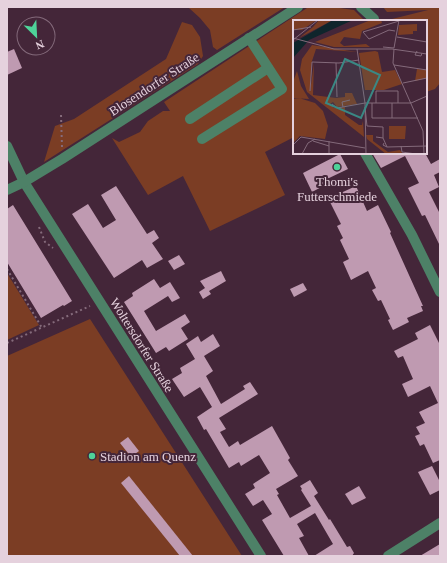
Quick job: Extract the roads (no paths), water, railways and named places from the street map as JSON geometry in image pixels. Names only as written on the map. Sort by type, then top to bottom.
[{"type":"street","name":"Blosendorfer Straße","points":[[7,190],[24,182],[62,159],[298,7]]},
{"type":"street","points":[[361,7],[374,19]]},
{"type":"street","points":[[202,139],[282,89],[249,38]]},
{"type":"street","points":[[190,119],[268,68]]},
{"type":"street","name":"Woltersdorfer Straße","points":[[7,146],[24,182],[99,293],[260,556]]},
{"type":"street","points":[[366,154],[412,234],[440,292]]},
{"type":"street","points":[[388,556],[440,523]]},
{"type":"place","name":"Thomi's Futterschmiede","points":[[337,167]]},
{"type":"place","name":"Stadion am Quenz","points":[[92,456]]}]
